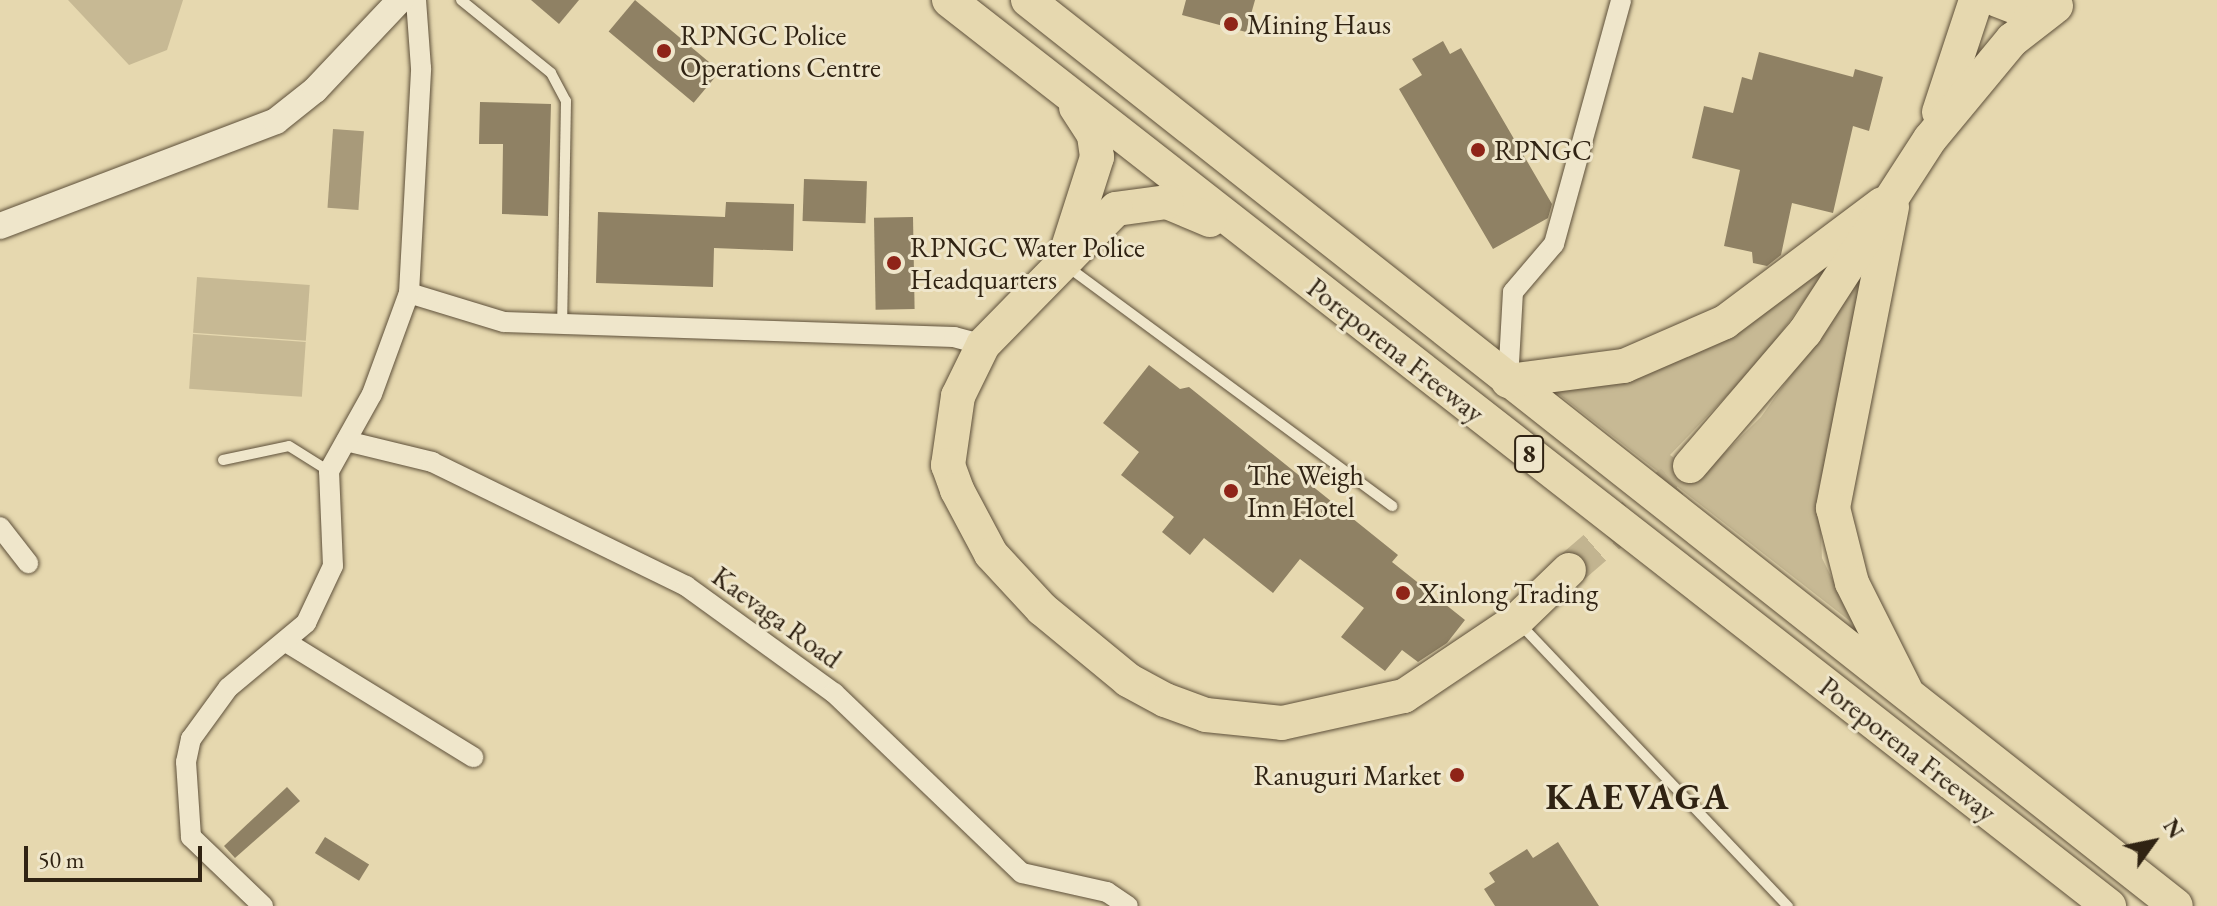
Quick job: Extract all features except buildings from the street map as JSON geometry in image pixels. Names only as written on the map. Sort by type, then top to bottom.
[{"type":"highway","name":"Poreporena Freeway","points":[[949,0],[2109,906]]},
{"type":"highway","name":"Poreporena Freeway","points":[[1028,0],[2176,906]]},
{"type":"highway","points":[[1930,139],[1976,0]]},
{"type":"highway","points":[[1997,0],[2031,13],[2058,4]]},
{"type":"highway","points":[[1690,466],[1805,332],[1930,139],[2012,40],[2058,4]]},
{"type":"highway","points":[[1063,264],[1097,157],[1094,135],[1067,94]]},
{"type":"highway","points":[[1508,381],[1624,366],[1725,322],[1894,195]]},
{"type":"highway","points":[[1894,195],[1833,508],[1852,583],[1910,699]]},
{"type":"highway","points":[[1264,247],[1186,207],[1144,200],[1116,209],[983,345],[958,396],[949,454],[964,507],[991,554],[1042,609],[1115,671],[1165,700],[1206,715],[1282,723],[1347,714],[1404,696],[1517,620],[1569,570]]},
{"type":"street","points":[[0,226],[276,121],[315,90],[400,0]]},
{"type":"street","points":[[263,906],[191,837],[184,782],[191,739],[210,712],[306,623],[335,558],[329,471],[378,380],[409,293],[421,68],[416,0]]},
{"type":"street","points":[[1508,381],[1513,292],[1554,244],[1621,0]]},
{"type":"street","points":[[409,293],[467,315],[562,323],[954,337],[983,345]]},
{"type":"street","name":"Kaevaga Road","points":[[346,441],[432,462],[686,586],[834,693],[1022,873],[1107,892],[1128,906]]},
{"type":"street","points":[[0,527],[28,563]]},
{"type":"street","points":[[286,642],[473,757]]},
{"type":"lane","points":[[461,0],[551,73],[566,101],[562,323]]},
{"type":"lane","points":[[1063,264],[1392,506]]},
{"type":"lane","points":[[223,460],[289,446],[329,471]]},
{"type":"lane","points":[[1517,620],[1788,906]]},
{"type":"shaded area","points":[[68,0],[183,0],[167,50],[129,65]]},
{"type":"shaded area","points":[[333,129],[364,131],[358,210],[327,208]]},
{"type":"shaded area","points":[[1846,242],[1763,358],[1670,455],[1700,477],[1761,417],[1877,254],[1819,486],[1822,558],[1855,625],[1552,389],[1596,382]]},
{"type":"shaded area","points":[[197,277],[310,285],[306,341],[193,333]]},
{"type":"shaded area","points":[[193,334],[306,342],[302,397],[189,389]]},
{"type":"tunnel","points":[[1569,570],[1690,466]]},
{"type":"place","name":"Mining Haus","points":[[1231,24]]},
{"type":"place","name":"RPNGC Police Operations Centre","points":[[664,51]]},
{"type":"place","name":"RPNGC","points":[[1478,150]]},
{"type":"place","name":"RPNGC Water Police Headquarters","points":[[894,263]]},
{"type":"place","name":"The Weigh Inn Hotel","points":[[1231,491]]},
{"type":"place","name":"Xinlong Trading","points":[[1403,593]]},
{"type":"place","name":"Ranuguri Market","points":[[1457,775]]},
{"type":"district","name":"KAEVAGA","points":[[1638,797]]}]
